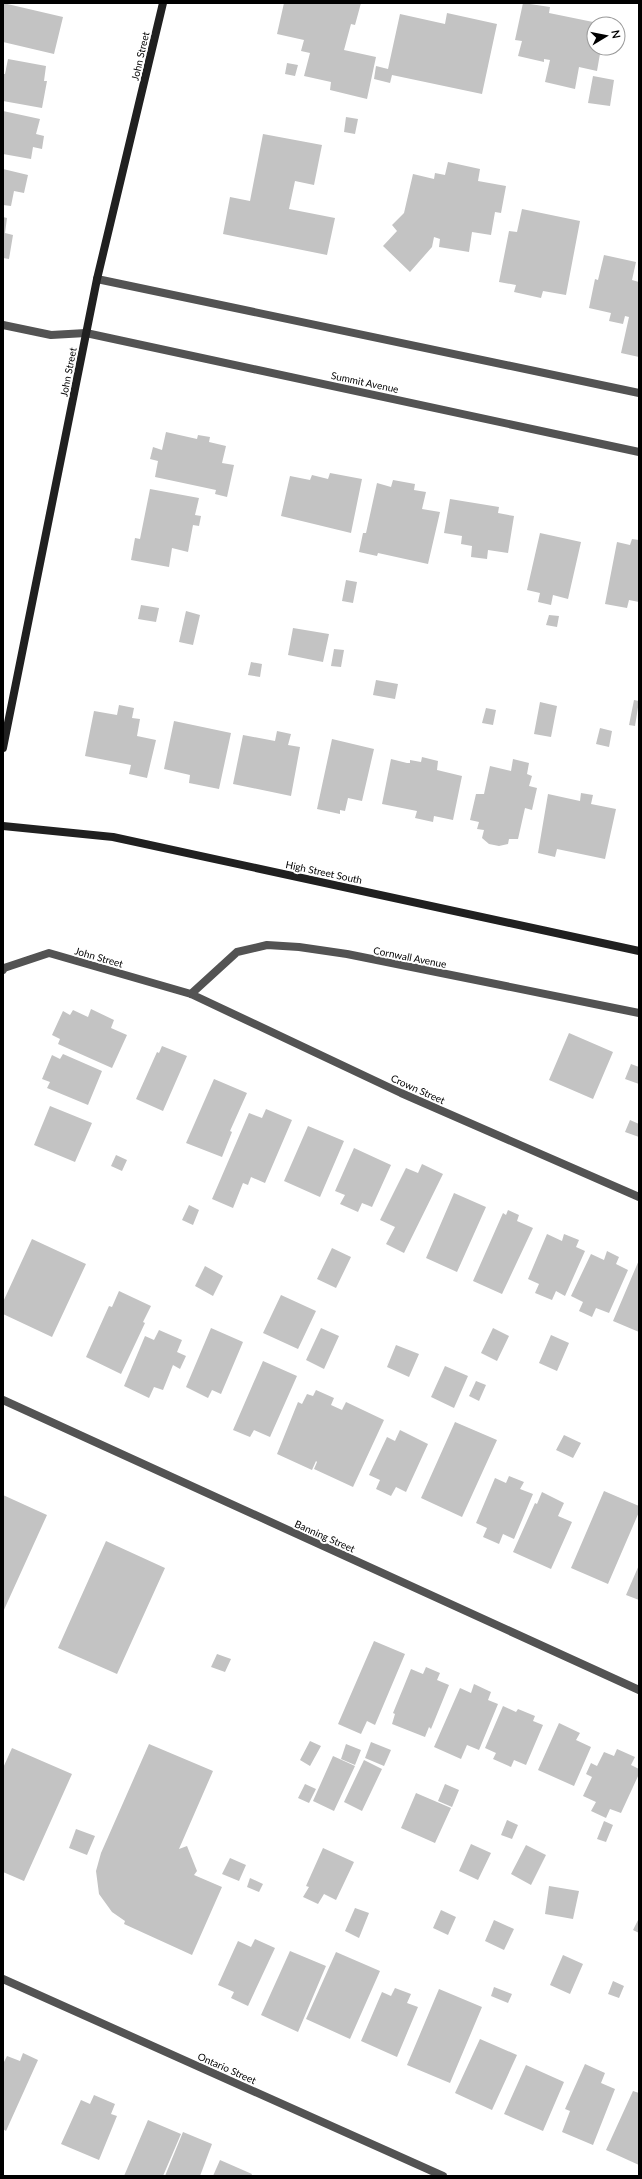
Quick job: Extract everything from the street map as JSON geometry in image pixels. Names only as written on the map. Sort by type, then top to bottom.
[{"type":"street","name":"John Street","points":[[3,748],[97,280],[163,3]]},
{"type":"street","points":[[97,280],[639,393]]},
{"type":"street","name":"Summit Avenue","points":[[3,325],[51,335],[86,333],[639,452]]},
{"type":"street","name":"High Street South","points":[[3,826],[113,837],[639,951]]},
{"type":"street","name":"Cornwall Avenue","points":[[191,994],[237,952],[267,945],[299,947],[347,954],[639,1013]]},
{"type":"street","name":"John Street","points":[[3,970],[4,968],[49,953],[191,994]]},
{"type":"street","name":"Crown Street","points":[[191,994],[401,1093],[639,1197]]},
{"type":"street","name":"Banning Street","points":[[3,1400],[639,1690]]},
{"type":"street","name":"Ontario Street","points":[[3,1979],[443,2176]]},
{"type":"building","points":[[3,3],[63,17],[54,54],[3,42]]},
{"type":"building","points":[[284,3],[361,3],[355,25],[351,24],[344,50],[376,57],[367,99],[330,90],[331,82],[304,76],[310,53],[301,51],[304,40],[277,34]]},
{"type":"building","points":[[523,3],[550,7],[549,13],[586,21],[586,56],[600,56],[597,71],[579,67],[575,89],[545,82],[550,60],[544,59],[544,62],[518,56],[522,41],[515,40]]},
{"type":"building","points":[[447,13],[497,24],[482,94],[392,75],[390,83],[374,79],[376,66],[388,69],[400,14],[445,24]]},
{"type":"building","points":[[8,59],[46,66],[44,81],[47,81],[42,108],[3,101],[3,74],[5,74]]},
{"type":"building","points":[[287,63],[298,65],[295,76],[285,74]]},
{"type":"building","points":[[593,76],[614,80],[610,106],[588,103]]},
{"type":"building","points":[[3,111],[40,119],[36,134],[44,136],[42,149],[33,147],[31,159],[3,154]]},
{"type":"building","points":[[346,117],[358,119],[355,134],[344,132]]},
{"type":"building","points":[[263,134],[322,145],[314,185],[295,181],[289,209],[335,218],[327,255],[223,234],[230,197],[250,201]]},
{"type":"building","points":[[448,162],[480,169],[478,181],[506,186],[501,213],[495,212],[491,235],[472,232],[469,252],[439,247],[440,239],[434,237],[432,247],[410,272],[383,246],[397,231],[392,225],[404,213],[413,174],[434,179],[435,173],[445,175]]},
{"type":"building","points":[[3,169],[28,175],[24,193],[14,191],[11,206],[3,205]]},
{"type":"building","points":[[522,209],[580,221],[566,295],[543,291],[541,298],[514,292],[516,285],[499,282],[509,231],[517,232]]},
{"type":"building","points":[[3,217],[7,218],[5,233],[13,235],[9,259],[3,258]]},
{"type":"building","points":[[604,255],[636,262],[632,280],[639,282],[639,357],[621,353],[629,317],[625,316],[623,324],[609,321],[611,313],[589,308],[595,279],[598,280]]},
{"type":"building","points":[[166,432],[197,439],[198,435],[210,437],[209,442],[226,446],[222,463],[234,465],[227,497],[215,494],[216,490],[155,477],[158,461],[150,459],[153,447],[162,450]]},
{"type":"building","points":[[330,473],[362,479],[351,533],[281,516],[290,476],[310,480],[312,475],[328,479]]},
{"type":"building","points":[[393,480],[415,484],[414,490],[426,492],[422,509],[440,512],[428,564],[378,553],[377,556],[359,552],[363,533],[366,533],[377,483],[391,487]]},
{"type":"building","points":[[150,489],[199,498],[195,515],[201,516],[199,526],[193,525],[188,552],[172,548],[169,567],[131,560],[135,538],[140,539]]},
{"type":"building","points":[[450,499],[499,507],[498,513],[514,516],[508,553],[488,550],[487,559],[471,557],[472,546],[461,544],[462,536],[444,533]]},
{"type":"building","points":[[540,533],[581,542],[568,599],[553,595],[551,605],[538,602],[540,593],[527,590]]},
{"type":"building","points":[[632,539],[639,540],[639,602],[629,600],[627,608],[605,604],[617,542],[630,545]]},
{"type":"building","points":[[346,580],[357,582],[353,603],[342,601]]},
{"type":"building","points":[[141,605],[159,608],[156,622],[138,619]]},
{"type":"building","points":[[186,611],[200,615],[193,645],[179,642]]},
{"type":"building","points":[[549,615],[559,616],[557,627],[546,625]]},
{"type":"building","points":[[293,628],[329,634],[323,662],[288,655]]},
{"type":"building","points":[[334,649],[344,650],[341,667],[331,666]]},
{"type":"building","points":[[251,662],[262,664],[260,677],[248,675]]},
{"type":"building","points":[[376,680],[398,684],[395,699],[373,695]]},
{"type":"building","points":[[634,700],[639,701],[635,726],[629,725]]},
{"type":"building","points":[[540,702],[557,706],[551,737],[534,734]]},
{"type":"building","points":[[119,705],[134,708],[132,718],[140,719],[137,736],[156,740],[147,778],[129,774],[131,765],[85,756],[94,711],[117,715]]},
{"type":"building","points":[[486,708],[496,710],[493,725],[482,723]]},
{"type":"building","points":[[174,721],[231,733],[219,789],[189,783],[190,775],[164,769]]},
{"type":"building","points":[[600,728],[612,731],[609,747],[596,744]]},
{"type":"building","points":[[277,731],[291,734],[288,745],[300,747],[291,796],[233,784],[243,735],[275,741]]},
{"type":"building","points":[[332,739],[374,749],[362,801],[348,798],[345,811],[340,810],[340,814],[317,809]]},
{"type":"building","points":[[422,757],[438,761],[437,770],[462,776],[453,820],[434,816],[433,822],[415,818],[417,811],[382,804],[391,759],[410,763],[410,760],[421,762]]},
{"type":"building","points":[[513,759],[529,763],[527,774],[532,776],[529,786],[537,788],[532,810],[525,808],[518,839],[509,839],[508,844],[499,846],[489,844],[482,838],[484,830],[477,829],[479,822],[470,820],[476,794],[484,794],[490,766],[511,771]]},
{"type":"building","points":[[581,793],[593,795],[591,804],[616,809],[605,859],[557,849],[555,857],[538,853],[548,794],[580,801]]},
{"type":"building","points":[[91,1009],[114,1020],[111,1028],[127,1035],[112,1068],[58,1044],[60,1039],[52,1035],[63,1011],[70,1015],[73,1010],[88,1017]]},
{"type":"building","points":[[569,1033],[613,1052],[593,1099],[549,1080]]},
{"type":"building","points":[[162,1046],[187,1056],[163,1111],[136,1099],[157,1052],[159,1053]]},
{"type":"building","points":[[63,1054],[102,1071],[88,1105],[47,1088],[50,1082],[42,1079],[52,1055],[60,1059]]},
{"type":"building","points":[[631,1064],[639,1067],[639,1084],[625,1079]]},
{"type":"building","points":[[214,1079],[247,1093],[230,1131],[232,1132],[222,1157],[186,1143]]},
{"type":"building","points":[[50,1106],[92,1123],[75,1162],[34,1145]]},
{"type":"building","points":[[266,1109],[292,1120],[265,1183],[251,1177],[248,1185],[243,1183],[233,1208],[212,1199],[249,1113],[262,1118]]},
{"type":"building","points":[[630,1120],[639,1124],[639,1137],[625,1132]]},
{"type":"building","points":[[308,1126],[344,1141],[320,1197],[284,1181]]},
{"type":"building","points":[[354,1148],[391,1165],[372,1207],[362,1203],[358,1212],[340,1204],[345,1195],[335,1191]]},
{"type":"building","points":[[116,1155],[127,1160],[122,1171],[111,1166]]},
{"type":"building","points":[[422,1164],[443,1174],[404,1253],[386,1244],[395,1227],[380,1220],[406,1168],[418,1173]]},
{"type":"building","points":[[454,1193],[486,1207],[457,1272],[426,1258]]},
{"type":"building","points":[[189,1205],[199,1210],[193,1225],[182,1220]]},
{"type":"building","points":[[508,1210],[519,1215],[517,1221],[533,1228],[502,1294],[473,1281],[503,1213],[506,1215]]},
{"type":"building","points":[[547,1234],[562,1241],[564,1234],[579,1240],[576,1247],[585,1251],[565,1296],[556,1291],[552,1300],[535,1293],[539,1284],[528,1279]]},
{"type":"building","points":[[32,1239],[86,1264],[52,1337],[3,1314],[3,1302]]},
{"type":"building","points":[[332,1248],[351,1257],[336,1288],[317,1279]]},
{"type":"building","points":[[607,1251],[619,1257],[616,1264],[628,1270],[609,1313],[596,1308],[592,1317],[579,1311],[583,1302],[571,1296],[591,1254],[604,1260]]},
{"type":"building","points":[[639,1260],[639,1332],[613,1321]]},
{"type":"building","points":[[205,1266],[223,1276],[213,1296],[195,1286]]},
{"type":"building","points":[[119,1291],[151,1306],[143,1322],[145,1323],[121,1374],[86,1357],[109,1306],[112,1307]]},
{"type":"building","points":[[281,1295],[316,1311],[298,1349],[263,1333]]},
{"type":"building","points":[[211,1328],[243,1342],[221,1394],[212,1390],[208,1398],[186,1387]]},
{"type":"building","points":[[321,1328],[339,1336],[324,1369],[306,1360]]},
{"type":"building","points":[[493,1328],[509,1336],[497,1361],[481,1353]]},
{"type":"building","points":[[159,1330],[182,1340],[177,1352],[186,1356],[180,1369],[173,1365],[163,1390],[154,1387],[149,1398],[124,1386],[145,1336],[154,1340]]},
{"type":"building","points":[[551,1335],[569,1343],[557,1371],[539,1363]]},
{"type":"building","points":[[396,1345],[419,1354],[409,1377],[387,1367]]},
{"type":"building","points":[[263,1361],[297,1376],[270,1437],[254,1430],[250,1437],[233,1430]]},
{"type":"building","points":[[445,1366],[468,1376],[454,1408],[431,1397]]},
{"type":"building","points":[[476,1381],[486,1385],[479,1401],[469,1396]]},
{"type":"building","points":[[316,1390],[334,1398],[331,1405],[342,1410],[346,1402],[384,1420],[353,1487],[314,1469],[317,1462],[316,1461],[312,1470],[277,1454],[298,1402],[302,1404],[307,1394],[313,1396]]},
{"type":"building","points":[[455,1422],[497,1440],[462,1517],[421,1498]]},
{"type":"building","points":[[400,1430],[428,1444],[406,1492],[396,1487],[391,1496],[376,1489],[380,1480],[369,1475],[387,1437],[395,1441]]},
{"type":"building","points":[[564,1435],[581,1443],[573,1458],[556,1450]]},
{"type":"building","points":[[509,1476],[524,1482],[520,1489],[533,1494],[514,1539],[503,1534],[499,1544],[483,1537],[487,1528],[476,1523],[495,1478],[506,1483]]},
{"type":"building","points":[[604,1491],[639,1506],[639,1512],[608,1584],[571,1568]]},
{"type":"building","points":[[542,1492],[564,1503],[558,1516],[572,1522],[551,1569],[513,1552],[535,1503],[537,1504]]},
{"type":"building","points":[[3,1495],[47,1515],[3,1612]]},
{"type":"building","points":[[106,1541],[165,1568],[117,1674],[58,1648]]},
{"type":"building","points":[[639,1565],[639,1600],[626,1595]]},
{"type":"building","points":[[374,1641],[405,1654],[375,1725],[367,1721],[361,1734],[338,1724]]},
{"type":"building","points":[[217,1654],[231,1659],[225,1672],[211,1667]]},
{"type":"building","points":[[426,1667],[440,1673],[437,1680],[449,1685],[431,1729],[429,1727],[425,1737],[392,1724],[395,1714],[393,1713],[411,1669],[423,1674]]},
{"type":"building","points":[[474,1684],[491,1692],[488,1700],[498,1704],[479,1750],[467,1745],[461,1759],[434,1747],[460,1688],[471,1693]]},
{"type":"building","points":[[503,1706],[516,1712],[518,1709],[535,1716],[533,1721],[543,1725],[526,1765],[514,1760],[511,1767],[493,1759],[496,1753],[485,1748]]},
{"type":"building","points":[[559,1723],[580,1733],[576,1740],[591,1747],[574,1786],[538,1770]]},
{"type":"building","points":[[310,1741],[321,1746],[310,1766],[300,1760]]},
{"type":"building","points":[[371,1742],[391,1750],[384,1766],[365,1758]]},
{"type":"building","points":[[149,1744],[213,1771],[179,1849],[187,1846],[197,1871],[194,1875],[222,1887],[192,1955],[124,1924],[125,1921],[112,1912],[99,1894],[96,1871],[101,1853]]},
{"type":"building","points":[[346,1744],[361,1750],[355,1765],[341,1759]]},
{"type":"building","points":[[12,1748],[72,1774],[24,1881],[3,1872],[3,1768]]},
{"type":"building","points":[[617,1749],[635,1757],[631,1765],[639,1769],[639,1774],[621,1813],[610,1809],[606,1818],[591,1811],[596,1802],[583,1796],[592,1777],[586,1774],[591,1763],[597,1766],[604,1752],[614,1756]]},
{"type":"building","points":[[333,1756],[355,1766],[334,1811],[313,1801]]},
{"type":"building","points":[[364,1760],[382,1769],[362,1811],[344,1802]]},
{"type":"building","points":[[305,1784],[316,1789],[309,1803],[298,1798]]},
{"type":"building","points":[[445,1784],[459,1790],[452,1807],[438,1801]]},
{"type":"building","points":[[416,1793],[451,1808],[435,1843],[401,1828]]},
{"type":"building","points":[[507,1820],[518,1825],[512,1839],[501,1835]]},
{"type":"building","points":[[604,1821],[613,1825],[606,1842],[597,1839]]},
{"type":"building","points":[[76,1829],[95,1836],[87,1855],[69,1848]]},
{"type":"building","points":[[471,1844],[491,1853],[478,1880],[459,1871]]},
{"type":"building","points":[[526,1845],[546,1855],[531,1885],[511,1874]]},
{"type":"building","points":[[323,1848],[354,1862],[336,1900],[324,1894],[318,1904],[303,1897],[309,1887],[306,1886]]},
{"type":"building","points":[[230,1858],[246,1865],[239,1881],[222,1874]]},
{"type":"building","points":[[250,1878],[263,1884],[259,1892],[247,1887]]},
{"type":"building","points":[[549,1886],[579,1891],[573,1919],[545,1914]]},
{"type":"building","points":[[355,1908],[369,1913],[359,1938],[345,1931]]},
{"type":"building","points":[[441,1910],[456,1917],[448,1935],[433,1928]]},
{"type":"building","points":[[639,1918],[639,1933],[633,1930]]},
{"type":"building","points":[[494,1920],[514,1929],[504,1950],[485,1941]]},
{"type":"building","points":[[255,1939],[275,1948],[248,2006],[231,1998],[234,1992],[218,1985],[238,1941],[251,1947]]},
{"type":"building","points":[[290,1951],[326,1966],[298,2032],[261,2015]]},
{"type":"building","points":[[336,1952],[380,1971],[350,2039],[306,2019]]},
{"type":"building","points":[[563,1955],[583,1964],[570,1994],[550,1985]]},
{"type":"building","points":[[613,1981],[624,1986],[619,1998],[608,1994]]},
{"type":"building","points":[[494,1987],[512,1994],[508,2003],[491,1996]]},
{"type":"building","points":[[395,1988],[411,1994],[407,2003],[418,2007],[397,2057],[361,2041],[382,1992],[391,1996]]},
{"type":"building","points":[[439,1989],[482,2007],[450,2083],[407,2065]]},
{"type":"building","points":[[480,2039],[517,2055],[492,2110],[455,2093]]},
{"type":"building","points":[[23,2053],[38,2060],[6,2131],[3,2129],[3,2064],[7,2056],[20,2061]]},
{"type":"building","points":[[585,2064],[605,2073],[601,2083],[615,2089],[593,2145],[562,2132],[570,2111],[565,2109]]},
{"type":"building","points":[[526,2065],[564,2082],[543,2131],[504,2114]]},
{"type":"building","points":[[633,2091],[639,2093],[639,2165],[606,2150]]},
{"type":"building","points":[[94,2095],[115,2104],[111,2114],[117,2116],[99,2160],[61,2144],[81,2100],[90,2104]]},
{"type":"building","points":[[148,2120],[181,2134],[163,2176],[124,2176]]},
{"type":"building","points":[[183,2132],[212,2144],[200,2176],[165,2176]]},
{"type":"building","points":[[220,2160],[252,2174],[251,2176],[213,2176]]}]
